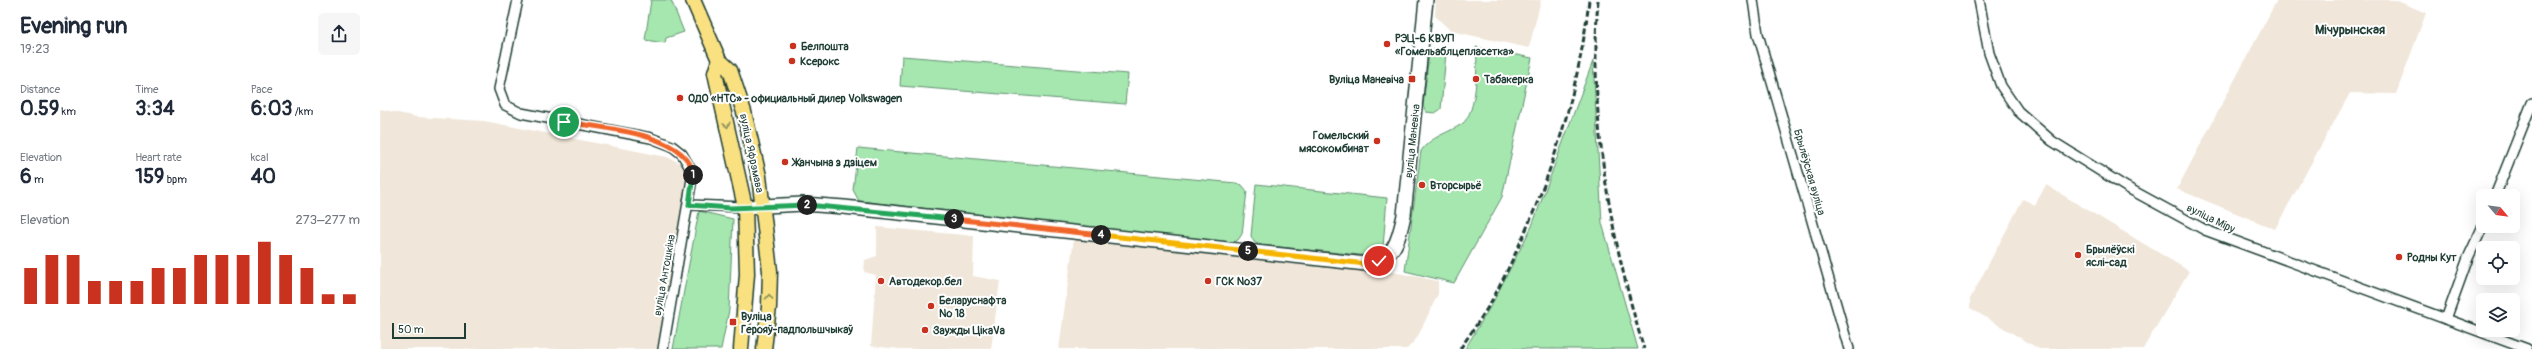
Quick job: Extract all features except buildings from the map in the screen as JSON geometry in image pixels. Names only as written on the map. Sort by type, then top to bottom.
[{"type":"main road","name":"вуліца Яфрэмава","points":[[693,0],[719,60],[730,70],[744,112],[759,176],[770,270],[769,307],[764,349]]},
{"type":"main road","name":"вуліца Яфрэмава","points":[[719,60],[715,73],[745,207],[747,274],[741,349]]},
{"type":"street","name":"вуліца Антошкіна","points":[[518,0],[499,89],[505,105],[521,114],[651,138],[672,146],[682,154],[693,173],[689,205],[663,349]]},
{"type":"street","name":"вуліца Маневіча","points":[[763,205],[803,204],[844,207],[1366,264],[1379,261],[1389,254],[1400,234],[1415,122],[1426,0]]},
{"type":"street","name":"Брылёўская вуліца","points":[[1753,0],[1758,34],[1849,349]]},
{"type":"street","name":"вуліца Міру","points":[[1979,0],[1989,53],[2001,86],[2018,111],[2052,141],[2126,187],[2205,230],[2527,349]]},
{"type":"street","points":[[2499,189],[2532,103]]},
{"type":"street","points":[[689,205],[745,207],[763,205]]},
{"type":"street","points":[[2446,319],[2468,258],[2480,233]]},
{"type":"shaded area","points":[[1436,0],[1541,0],[1529,48],[1451,31],[1435,16]]},
{"type":"shaded area","points":[[2277,0],[2395,0],[2426,13],[2396,94],[2350,93],[2275,229],[2177,189]]},
{"type":"shaded area","points":[[380,109],[416,117],[484,121],[667,157],[680,163],[689,177],[657,349],[380,349]]},
{"type":"shaded area","name":"Брылёўскі яслі-сад","points":[[2046,185],[2189,271],[2143,349],[2039,349],[1970,308],[1970,299],[2023,199],[2035,205]]},
{"type":"shaded area","points":[[877,227],[974,236],[973,276],[1000,281],[991,349],[900,349],[871,346],[876,275],[864,272],[865,260],[877,256]]},
{"type":"shaded area","points":[[1074,238],[1368,270],[1369,273],[1392,272],[1438,281],[1438,294],[1417,338],[1407,349],[1059,349]]},
{"type":"green space","points":[[651,0],[671,0],[684,32],[666,38],[665,43],[645,40]]},
{"type":"green space","points":[[1476,47],[1532,58],[1502,197],[1454,283],[1405,271],[1421,151],[1429,142],[1462,124],[1467,118],[1474,100],[1477,65]]},
{"type":"green space","points":[[1441,48],[1446,53],[1441,109],[1435,113],[1426,112],[1423,106],[1429,53],[1434,49]]},
{"type":"green space","points":[[902,56],[1128,74],[1125,104],[900,86]]},
{"type":"green space","points":[[1593,61],[1602,223],[1638,349],[1465,349],[1493,302],[1532,226]]},
{"type":"green space","points":[[858,148],[1236,183],[1242,185],[1247,191],[1242,234],[1238,240],[1232,243],[859,201],[853,190]]},
{"type":"green space","points":[[1256,184],[1387,198],[1383,247],[1378,254],[1370,256],[1260,245],[1254,242],[1251,236]]},
{"type":"green space","points":[[699,211],[733,219],[729,310],[721,349],[673,349]]},
{"type":"railway","points":[[1460,349],[1496,293],[1529,223],[1543,187],[1567,114],[1584,38],[1589,0]]},
{"type":"railway","points":[[1598,0],[1596,45],[1597,89],[1605,177],[1621,264],[1644,349]]},
{"type":"place","name":"РЭЦ-6 КВУП «Гомельаблцепласетка»","points":[[1387,44]]},
{"type":"place","name":"Белпошта","points":[[793,46]]},
{"type":"place","name":"Ксерокс","points":[[792,61]]},
{"type":"place","name":"Вуліца Маневіча","points":[[1412,79]]},
{"type":"place","name":"Табакерка","points":[[1476,79]]},
{"type":"place","name":"ОДО «НТС» - официальный дилер Volkswagen","points":[[680,98]]},
{"type":"place","name":"Гомельский мясокомбинат","points":[[1377,141]]},
{"type":"place","name":"Жанчына з дзіцем","points":[[785,162]]},
{"type":"place","name":"Вторсырьё","points":[[1422,185]]},
{"type":"place","name":"Брылёўскі яслі-сад","points":[[2078,255]]},
{"type":"place","name":"Родны Кут","points":[[2399,257]]},
{"type":"place","name":"Автодекор.бел","points":[[881,281]]},
{"type":"place","name":"ГСК №37","points":[[1208,281]]},
{"type":"place","name":"Беларуснафта № 18","points":[[931,306]]},
{"type":"place","name":"Вуліца Герояў-падпольшчыкаў","points":[[733,322]]},
{"type":"place","name":"Заужды ЦікаVа","points":[[925,330]]},
{"type":"district","name":"Мічурынская","points":[[2350,29]]},
{"type":"route","points":[[564,122],[651,138],[672,146],[682,154],[693,173],[689,205],[731,208],[763,205],[803,204],[844,207],[1366,264],[1379,261]]}]
